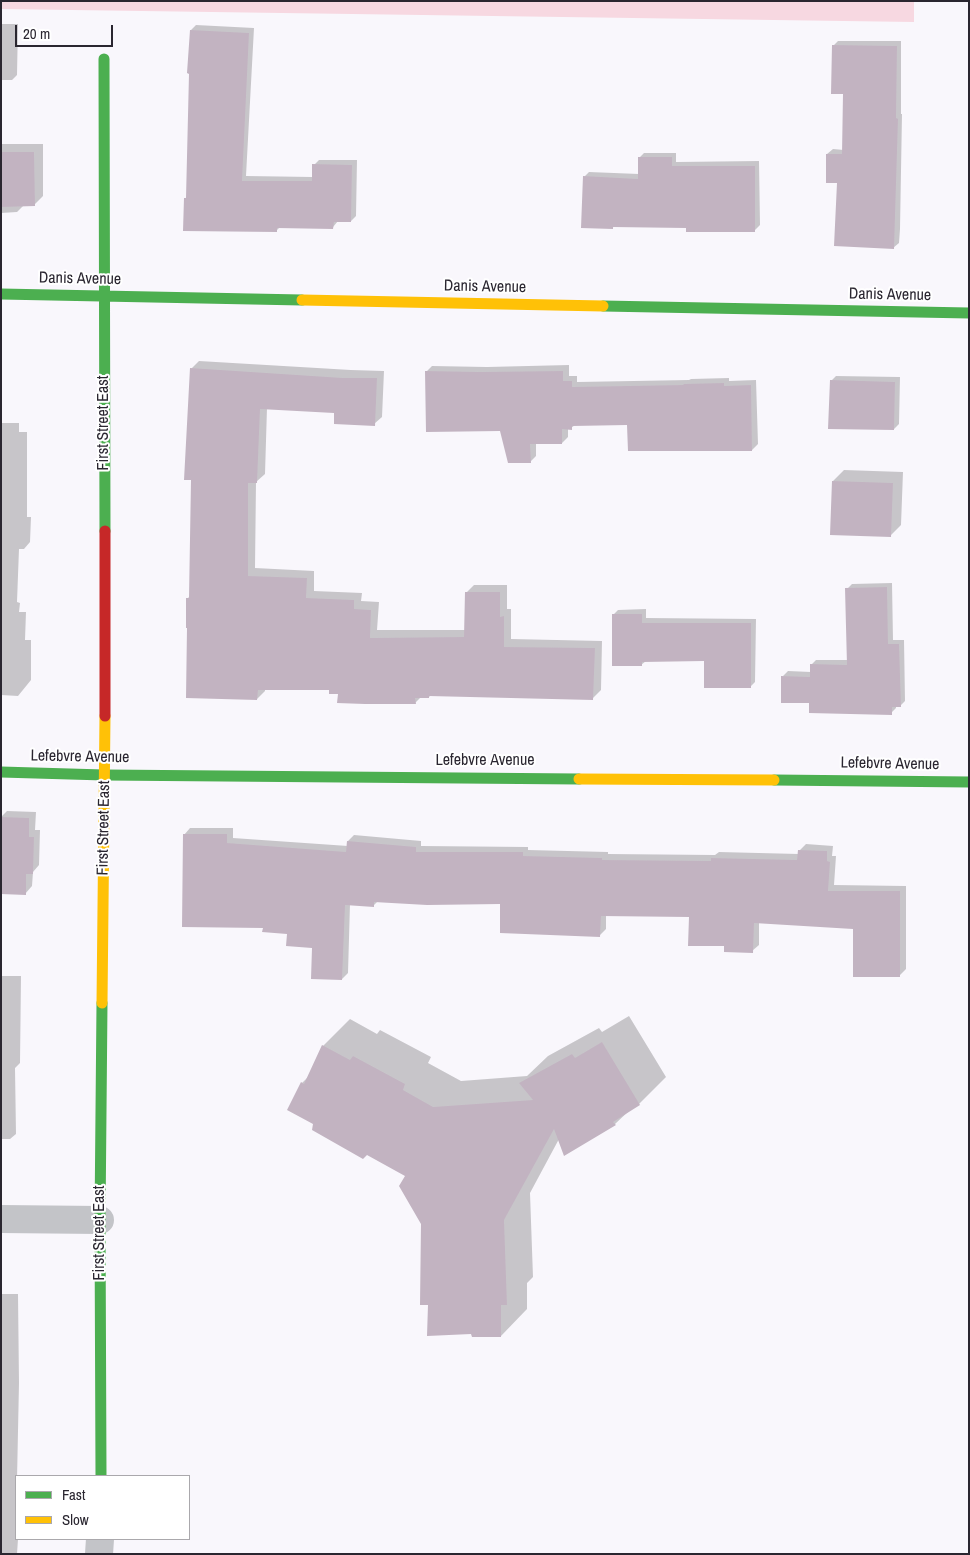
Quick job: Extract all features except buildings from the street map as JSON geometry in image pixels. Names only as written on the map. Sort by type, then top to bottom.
[{"type":"street","name":"First Street East","points":[[101,1475],[100,1220],[104,775],[104,59]]},
{"type":"street","name":"Danis Avenue","points":[[1,294],[969,313]]},
{"type":"street","name":"Lefebvre Avenue","points":[[1,772],[104,775],[969,782]]},
{"type":"street","points":[[1,1219],[100,1220]]},
{"type":"street","points":[[99,1554],[100,1540]]},
{"type":"shaded area","points":[[1,1],[914,1],[914,22],[1,9]]},
{"type":"traffic: fast","points":[[104,59],[105,531]]},
{"type":"traffic: fast","points":[[1,294],[302,300]]},
{"type":"traffic: fast","points":[[603,306],[969,313]]},
{"type":"traffic: fast","points":[[1,772],[104,775],[579,779]]},
{"type":"traffic: fast","points":[[774,780],[969,782]]},
{"type":"traffic: fast","points":[[101,1475],[100,1220],[102,1003]]},
{"type":"traffic: slow","points":[[302,300],[603,306]]},
{"type":"traffic: slow","points":[[102,1003],[105,716]]},
{"type":"traffic: slow","points":[[579,779],[774,780]]},
{"type":"traffic: jam","points":[[105,531],[105,716]]}]
